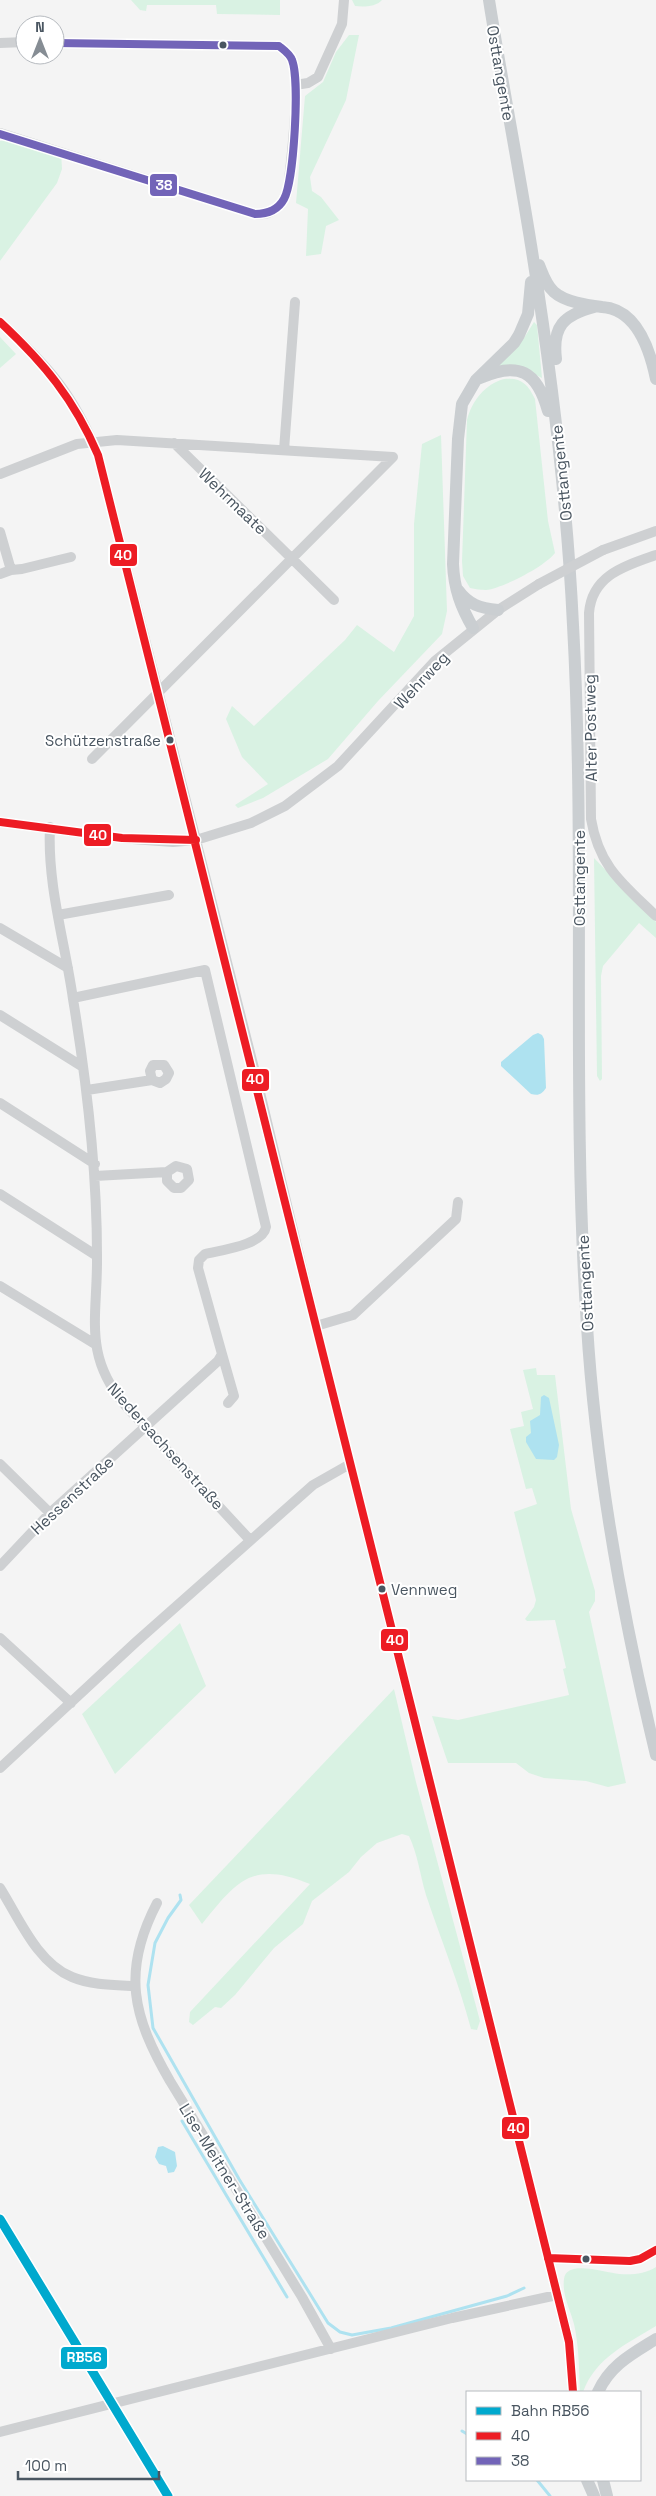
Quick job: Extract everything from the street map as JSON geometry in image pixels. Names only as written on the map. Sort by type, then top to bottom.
[{"type":"main road","name":"Osttangente","points":[[488,0],[531,244],[554,409],[573,624],[580,843],[578,970],[581,1209],[587,1327],[595,1418],[608,1520],[627,1629],[656,1755]]},
{"type":"main road","points":[[531,244],[544,279],[553,292],[566,299],[615,311],[628,319],[637,328],[651,355],[656,379]]},
{"type":"main road","points":[[473,628],[458,600],[454,584],[453,564],[460,414],[466,394],[476,380],[514,344],[524,326],[530,300],[531,244]]},
{"type":"main road","points":[[554,409],[557,368],[554,345],[556,333],[571,314],[596,306]]},
{"type":"main road","points":[[476,380],[495,372],[508,370],[518,371],[533,378],[544,394],[558,447]]},
{"type":"main road","points":[[454,584],[465,600],[476,606],[498,610]]},
{"type":"main road","points":[[599,2391],[608,2374],[632,2353],[656,2339]]},
{"type":"main road","points":[[632,2353],[656,2347]]},
{"type":"main road","points":[[587,2481],[594,2496]]},
{"type":"main road","points":[[603,2481],[607,2496]]},
{"type":"street","points":[[295,85],[308,83],[318,77],[342,24],[344,0]]},
{"type":"street","points":[[0,42],[15,42]]},
{"type":"street","points":[[0,133],[261,215],[277,209],[285,199],[288,189],[295,85],[292,60],[279,46],[272,44],[65,43]]},
{"type":"street","points":[[284,450],[295,302]]},
{"type":"street","points":[[0,322],[35,354],[69,394],[98,455],[157,695],[257,1080],[350,1464],[569,2342],[573,2388]]},
{"type":"street","name":"Wehrmaate","points":[[0,474],[77,444],[92,441],[117,440],[174,443],[393,457],[292,558]]},
{"type":"street","name":"Wehrmaate","points":[[174,443],[334,600]]},
{"type":"street","name":"Wehrweg","points":[[0,822],[50,827],[119,838],[173,842],[196,840],[251,823],[285,806],[338,766],[435,662],[473,628],[539,584],[603,550],[656,531]]},
{"type":"street","points":[[0,532],[11,570]]},
{"type":"street","name":"Alter Postweg","points":[[656,555],[616,571],[605,578],[595,591],[589,613],[591,819],[594,834],[599,850],[611,871],[656,916]]},
{"type":"street","points":[[0,574],[71,557]]},
{"type":"street","points":[[92,759],[292,558]]},
{"type":"street","name":"Niedersachsenstraße","points":[[50,827],[50,861],[87,1090],[95,1164],[97,1256],[95,1344],[110,1386],[250,1540]]},
{"type":"street","points":[[58,915],[169,895]]},
{"type":"street","points":[[0,928],[68,968]]},
{"type":"street","points":[[73,998],[204,970],[266,1227],[265,1232],[256,1241],[205,1254],[199,1260],[198,1268],[234,1396],[228,1403]]},
{"type":"street","points":[[0,1015],[83,1067]]},
{"type":"street","points":[[87,1090],[152,1080]]},
{"type":"street","points":[[0,1103],[95,1164]]},
{"type":"street","points":[[95,1176],[167,1172]]},
{"type":"street","points":[[0,1194],[97,1256]]},
{"type":"street","points":[[316,1326],[352,1315],[456,1219],[458,1202]]},
{"type":"street","points":[[0,1286],[95,1344]]},
{"type":"street","name":"Hessenstraße","points":[[0,1566],[50,1513],[214,1366],[222,1354]]},
{"type":"street","points":[[0,1464],[50,1513]]},
{"type":"street","points":[[0,1768],[313,1484],[350,1464]]},
{"type":"street","points":[[0,1638],[71,1703]]},
{"type":"street","points":[[0,1888],[38,1947],[52,1965],[63,1973],[91,1982],[134,1986]]},
{"type":"street","name":"Lise-Meitner-Straße","points":[[157,1903],[142,1941],[134,1986],[145,2031],[153,2052],[302,2297],[331,2349]]},
{"type":"street","points":[[548,2258],[630,2261],[640,2259],[656,2250]]},
{"type":"street","points":[[0,2432],[452,2318],[557,2295]]},
{"type":"green space","points":[[131,0],[280,0],[280,15],[217,14],[216,5],[147,5],[146,11],[140,10]]},
{"type":"green space","points":[[352,0],[382,0],[373,5],[355,6]]},
{"type":"green space","points":[[349,35],[359,35],[346,100],[310,177],[312,191],[321,197],[339,220],[326,226],[321,254],[306,256],[308,209],[296,203],[305,96],[323,82],[336,52]]},
{"type":"green space","points":[[10,139],[61,152],[62,169],[57,183],[0,261],[0,141]]},
{"type":"green space","points":[[534,322],[537,325],[542,378],[530,372],[498,368],[497,364],[524,338]]},
{"type":"green space","points":[[0,337],[16,354],[0,368]]},
{"type":"green space","points":[[504,379],[519,380],[530,389],[535,399],[548,521],[555,553],[550,559],[512,581],[486,590],[480,590],[470,588],[463,576],[467,420],[472,406],[480,394],[497,381]]},
{"type":"green space","points":[[441,435],[447,611],[442,634],[378,701],[328,759],[263,798],[238,808],[235,805],[268,784],[242,757],[226,719],[232,706],[254,726],[345,640],[357,625],[394,652],[414,616],[414,524],[422,444]]},
{"type":"green space","points":[[594,858],[656,922],[656,938],[639,923],[603,966],[601,976],[602,1079],[600,1081],[597,1076]]},
{"type":"green space","points":[[536,1368],[537,1375],[555,1375],[571,1509],[595,1591],[595,1601],[589,1612],[626,1783],[608,1787],[586,1781],[544,1778],[529,1773],[516,1763],[448,1763],[432,1716],[458,1720],[569,1695],[563,1669],[566,1668],[555,1620],[527,1621],[525,1619],[534,1607],[536,1600],[514,1512],[537,1504],[532,1488],[526,1489],[510,1429],[524,1426],[521,1412],[533,1409],[523,1370]]},
{"type":"green space","points":[[180,1623],[206,1686],[115,1774],[82,1714]]},
{"type":"green space","points":[[394,1689],[416,1782],[480,2021],[477,2030],[471,2029],[426,1895],[412,1843],[409,1836],[402,1834],[377,1843],[361,1857],[349,1872],[312,1901],[303,1924],[274,1948],[235,1995],[221,2008],[215,2007],[193,2025],[189,2022],[190,2012],[310,1884],[274,1874],[260,1875],[247,1879],[225,1896],[202,1924],[189,1905]]},
{"type":"green space","points":[[656,2267],[656,2326],[604,2360],[596,2369],[584,2391],[580,2391],[576,2332],[564,2291],[566,2273],[579,2268],[619,2274],[634,2274]]},
{"type":"water","points":[[538,1033],[544,1039],[546,1088],[542,1093],[536,1095],[531,1094],[501,1066],[501,1062],[533,1035]]},
{"type":"water","points":[[544,1395],[549,1398],[559,1445],[557,1457],[554,1460],[536,1459],[526,1442],[526,1437],[531,1433],[530,1421],[540,1415],[541,1397]]},
{"type":"water","points":[[163,2146],[175,2152],[177,2166],[174,2172],[168,2173],[166,2166],[159,2164],[155,2157],[158,2147]]},
{"type":"waterway","points":[[180,1895],[181,1900],[168,1918],[155,1943],[148,1985],[153,2028],[239,2179],[328,2323],[340,2332],[352,2335],[391,2328],[507,2296],[524,2288]]},
{"type":"waterway","points":[[182,2121],[287,2297]]},
{"type":"waterway","points":[[462,2431],[466,2433]]},
{"type":"waterway","points":[[538,2481],[550,2496]]},
{"type":"rail line","name":"RB56","points":[[0,2219],[168,2496]]},
{"type":"transit line","name":"38","points":[[0,134],[255,214],[272,211],[279,206],[288,189],[291,172],[296,108],[296,88],[292,60],[279,46],[65,43]]},
{"type":"transit line","name":"40","points":[[0,322],[31,352],[68,399],[79,416],[98,455],[569,2342],[573,2391]]},
{"type":"transit line","name":"40","points":[[0,822],[122,838],[196,840]]},
{"type":"transit line","name":"40","points":[[548,2258],[630,2261],[640,2259],[656,2250]]},
{"type":"place","name":"Schützenstraße","points":[[170,740]]},
{"type":"place","name":"Vennweg","points":[[382,1589]]}]
